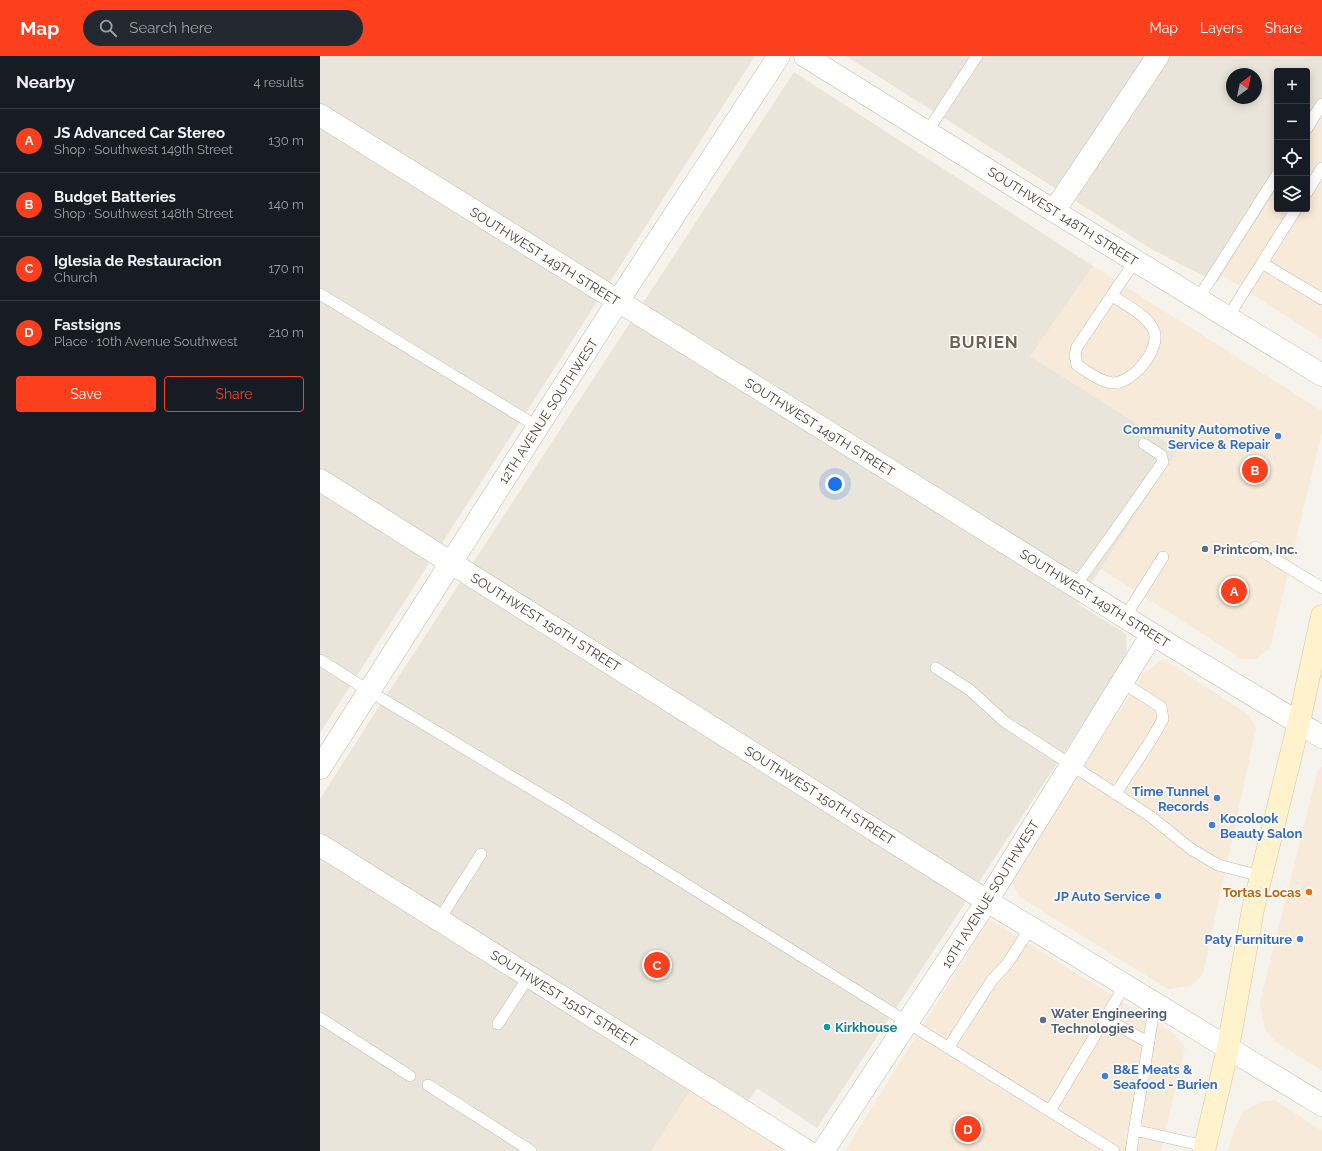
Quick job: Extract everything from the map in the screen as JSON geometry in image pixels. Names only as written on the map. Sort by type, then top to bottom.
[{"type":"main road","points":[[1204,1149],[1228,1048],[1253,909],[1321,627]]},
{"type":"street","name":"12TH AVENUE SOUTHWEST","points":[[320,768],[618,301],[779,56]]},
{"type":"street","name":"SOUTHWEST 148TH STREET","points":[[805,56],[1322,375]]},
{"type":"street","points":[[1054,211],[1158,56]]},
{"type":"street","name":"SOUTHWEST 149TH STREET","points":[[320,115],[1152,634],[1322,737]]},
{"type":"street","name":"SOUTHWEST 150TH STREET","points":[[320,480],[987,901],[1322,1105]]},
{"type":"street","name":"10TH AVENUE SOUTHWEST","points":[[823,1151],[987,901],[1152,634]]},
{"type":"street","name":"SOUTHWEST 151ST STREET","points":[[320,845],[807,1151]]},
{"type":"lane","points":[[927,132],[977,56]]},
{"type":"lane","points":[[1310,123],[1322,104]]},
{"type":"lane","points":[[1310,187],[1322,168]]},
{"type":"lane","points":[[1198,299],[1276,176]]},
{"type":"lane","points":[[1228,318],[1294,212]]},
{"type":"lane","points":[[1112,296],[1134,309],[1145,319],[1154,331],[1154,344],[1149,357],[1138,370],[1126,380],[1114,383],[1100,380],[1077,365],[1075,355],[1077,347],[1135,261]]},
{"type":"lane","points":[[1262,263],[1322,299]]},
{"type":"lane","points":[[320,294],[538,427]]},
{"type":"lane","points":[[1075,586],[1109,540],[1162,462],[1161,455],[1144,444]]},
{"type":"lane","points":[[1255,547],[1322,588]]},
{"type":"lane","points":[[1125,617],[1163,557]]},
{"type":"lane","points":[[320,660],[369,691],[562,806],[1114,1151]]},
{"type":"lane","points":[[936,668],[970,690],[1005,722],[1072,764],[1150,816],[1191,849],[1218,865],[1261,876]]},
{"type":"lane","points":[[1116,793],[1153,737],[1163,719],[1161,707],[1122,682]]},
{"type":"lane","points":[[439,920],[481,854]]},
{"type":"lane","points":[[948,1048],[992,980],[1007,964],[1031,927]]},
{"type":"lane","points":[[498,1024],[528,976]]},
{"type":"lane","points":[[1050,1111],[1125,985]]},
{"type":"lane","points":[[1131,1151],[1155,1003]]},
{"type":"lane","points":[[320,1018],[410,1076]]},
{"type":"lane","points":[[1105,1018],[1149,1043]]},
{"type":"lane","points":[[428,1086],[531,1151]]},
{"type":"lane","points":[[1134,1130],[1204,1149]]},
{"type":"shaded area","points":[[320,56],[755,56],[320,733]]},
{"type":"shaded area","points":[[846,56],[1322,56],[1322,117],[1310,135],[1310,68],[1274,68],[1274,193],[1217,283],[1153,250]]},
{"type":"shaded area","points":[[794,72],[1093,266],[1031,356],[1178,450],[1078,604],[1126,634],[1127,657],[817,1128],[757,1088],[737,1119],[691,1090],[651,1151],[320,1151],[320,799]]},
{"type":"shaded area","points":[[1322,117],[1322,339],[1222,275],[1274,193],[1274,212],[1310,212],[1310,135]]},
{"type":"shaded area","points":[[1093,266],[1322,411],[1322,432],[1270,648],[1255,659],[1242,659],[1101,569],[1178,450],[1030,356]]},
{"type":"shaded area","points":[[1163,659],[1249,715],[1256,728],[1203,974],[1191,986],[1168,989],[1021,898],[1010,880],[1144,673]]},
{"type":"shaded area","points":[[1322,767],[1322,1071],[1276,1042],[1265,1029],[1260,1003],[1318,770]]},
{"type":"shaded area","points":[[989,919],[1176,1035],[1185,1048],[1161,1151],[850,1151],[846,1149]]},
{"type":"shaded area","points":[[691,1089],[787,1151],[651,1151]]},
{"type":"shaded area","points":[[1275,1100],[1322,1131],[1322,1151],[1228,1151],[1232,1136],[1243,1111],[1263,1101]]},
{"type":"place","name":"Community Automotive Service & Repair","points":[[1278,436]]},
{"type":"place","name":"Budget Batteries","points":[[1255,470]]},
{"type":"place","name":"Printcom, Inc.","points":[[1205,549]]},
{"type":"place","name":"JS Advanced Car Stereo","points":[[1234,591]]},
{"type":"place","name":"Time Tunnel Records","points":[[1217,798]]},
{"type":"place","name":"Kocolook Beauty Salon","points":[[1212,825]]},
{"type":"place","name":"Tortas Locas","points":[[1309,892]]},
{"type":"place","name":"JP Auto Service","points":[[1158,896]]},
{"type":"place","name":"Paty Furniture","points":[[1300,939]]},
{"type":"place","name":"Iglesia de Restauracion","points":[[657,965]]},
{"type":"place","name":"Water Engineering Technologies","points":[[1043,1020]]},
{"type":"place","name":"Kirkhouse","points":[[827,1027]]},
{"type":"place","name":"B&E Meats & Seafood - Burien","points":[[1105,1076]]},
{"type":"place","name":"Fastsigns","points":[[968,1129]]},
{"type":"district","name":"BURIEN","points":[[984,342]]}]
